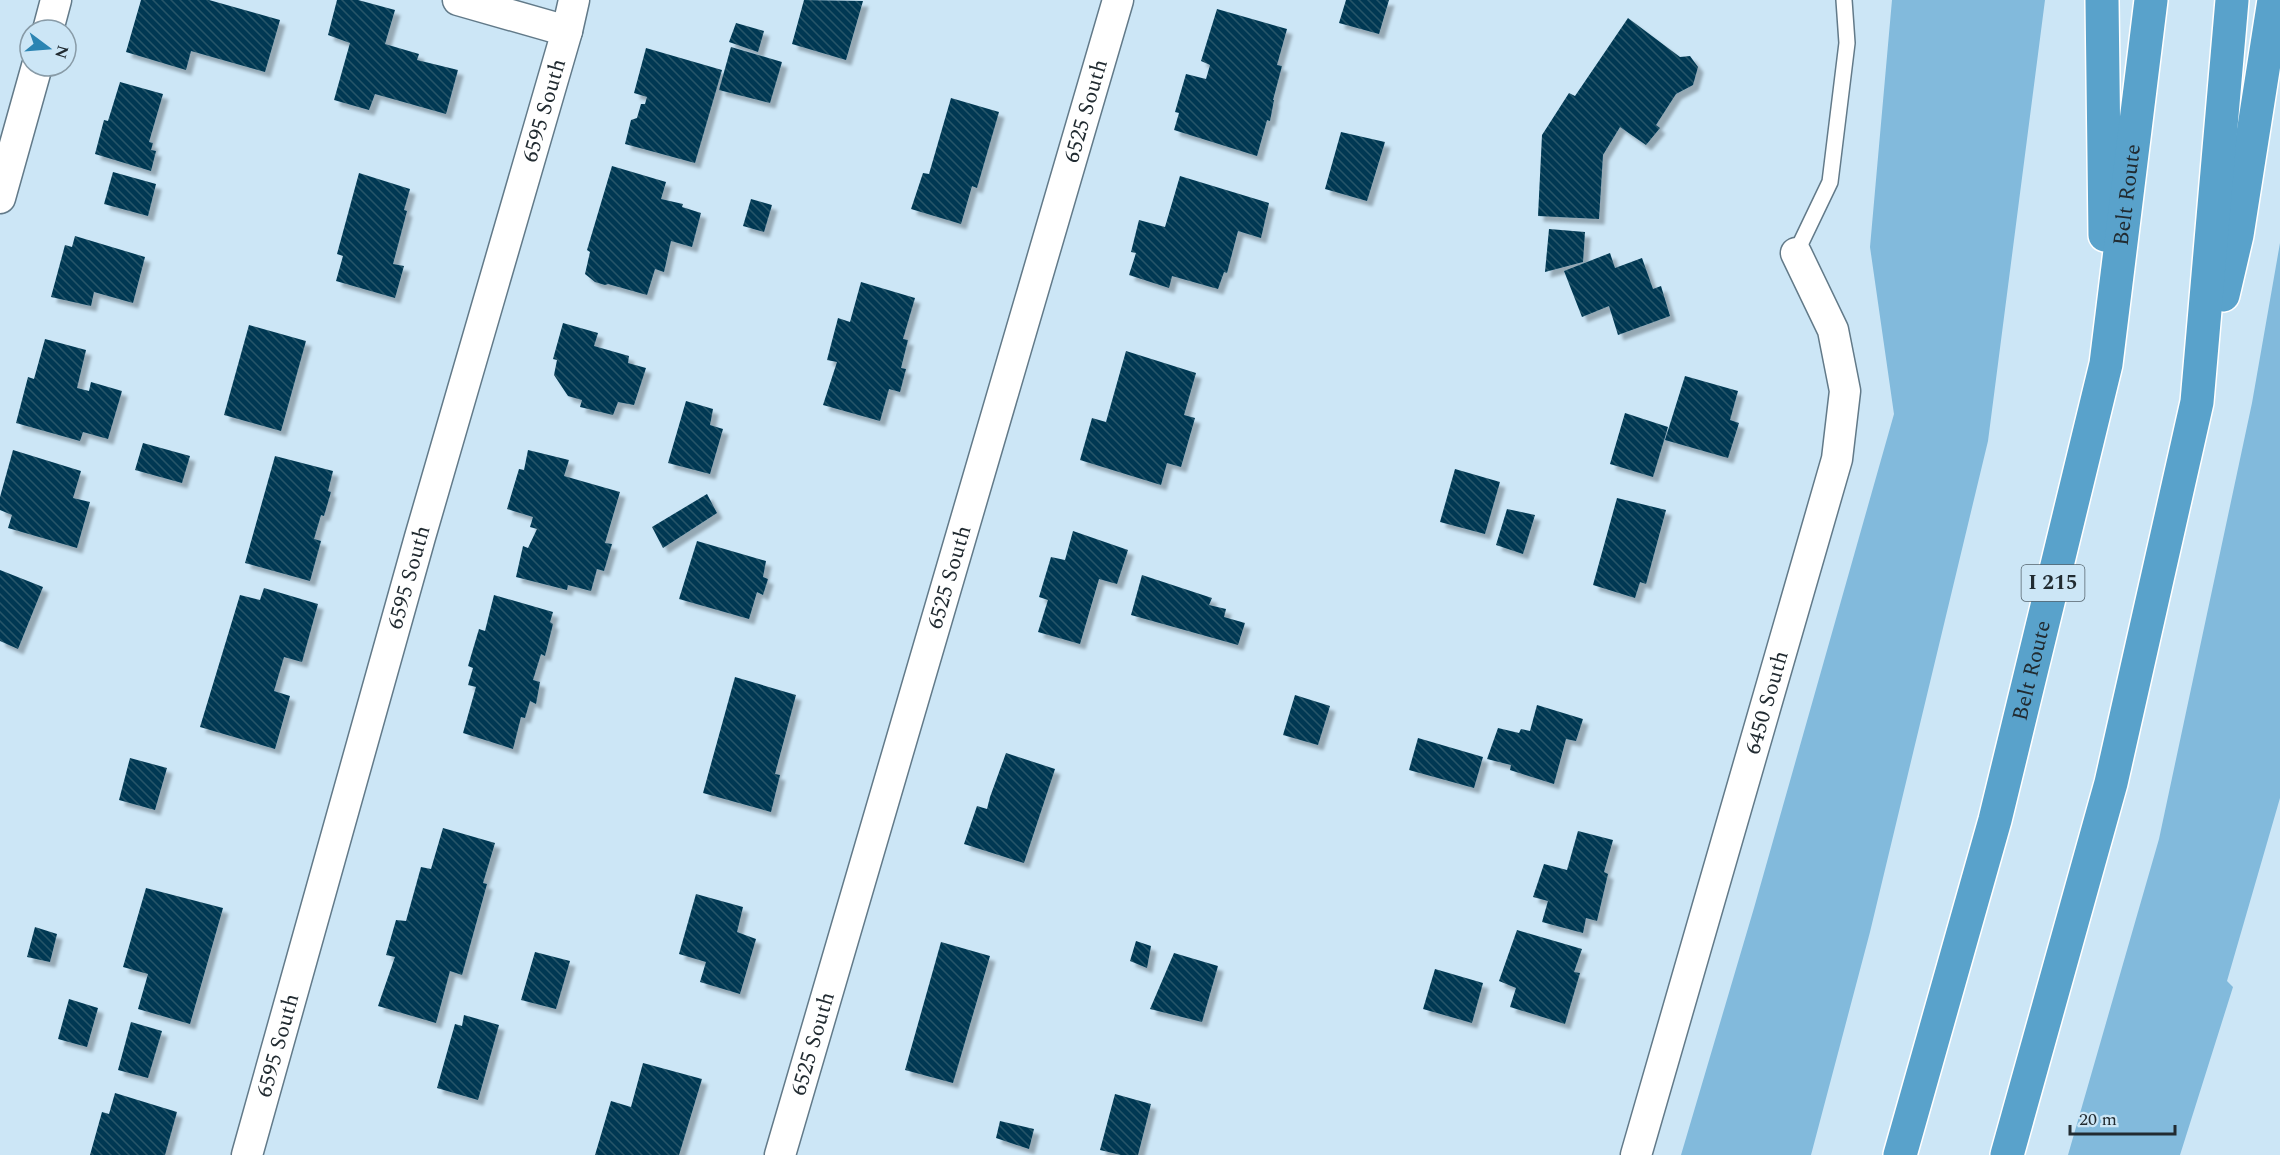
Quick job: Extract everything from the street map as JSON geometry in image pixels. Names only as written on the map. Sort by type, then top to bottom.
[{"type":"highway","points":[[2102,0],[2106,364]]},
{"type":"highway","name":"Belt Route","points":[[1900,1155],[1995,820],[2106,364],[2151,0]]},
{"type":"highway","points":[[2197,402],[2232,0]]},
{"type":"highway","points":[[2007,1155],[2111,783],[2237,235],[2274,0]]},
{"type":"street","points":[[51,18],[56,0]]},
{"type":"street","points":[[458,0],[567,31]]},
{"type":"street","name":"6595 South","points":[[247,1155],[420,537],[567,31],[574,0]]},
{"type":"street","name":"6525 South","points":[[780,1155],[1118,0]]},
{"type":"street","points":[[0,198],[34,78]]},
{"type":"street","name":"6450 South","points":[[1636,1155],[1837,459],[1845,391],[1835,340],[1833,330],[1796,253]]},
{"type":"lane","points":[[1796,253],[1830,182],[1847,43],[1844,0]]},
{"type":"shaded area","points":[[1892,0],[2045,0],[1988,441],[1870,932],[1811,1155],[1681,1155],[1754,908],[1894,414],[1870,247]]},
{"type":"shaded area","points":[[2280,243],[2280,798],[2227,981],[2233,987],[2180,1155],[2068,1155],[2159,839],[2252,403]]},
{"type":"building","points":[[141,0],[209,0],[280,20],[265,72],[191,51],[186,70],[126,52]]},
{"type":"building","points":[[337,0],[358,0],[395,10],[385,44],[419,54],[417,60],[458,70],[446,114],[375,94],[369,110],[334,100],[350,43],[328,35]]},
{"type":"building","points":[[804,0],[863,1],[846,60],[792,44]]},
{"type":"building","points":[[1346,0],[1389,0],[1379,34],[1339,23]]},
{"type":"building","points":[[1217,9],[1287,29],[1277,65],[1282,66],[1270,121],[1267,120],[1257,156],[1174,130],[1179,113],[1175,112],[1186,74],[1206,79],[1210,65],[1201,61]]},
{"type":"building","points":[[1628,18],[1680,57],[1690,56],[1698,67],[1693,85],[1676,94],[1656,125],[1660,128],[1646,145],[1620,127],[1603,155],[1599,219],[1538,216],[1542,135],[1569,93],[1575,96]]},
{"type":"building","points":[[736,23],[764,31],[758,52],[729,42]]},
{"type":"building","points":[[731,47],[782,62],[770,103],[719,90]]},
{"type":"building","points":[[646,48],[722,70],[695,163],[625,144],[631,120],[637,118],[641,104],[645,104],[647,97],[634,93]]},
{"type":"building","points":[[120,82],[163,94],[149,142],[153,143],[151,150],[156,151],[151,171],[95,154],[104,120],[108,121]]},
{"type":"building","points":[[951,98],[999,112],[977,188],[972,186],[961,224],[911,209],[923,173],[929,174]]},
{"type":"building","points":[[1341,132],[1385,142],[1367,201],[1325,189]]},
{"type":"building","points":[[612,166],[666,182],[661,199],[683,204],[682,207],[701,213],[692,247],[671,241],[664,272],[655,269],[647,295],[595,282],[585,274],[590,252],[587,250]]},
{"type":"building","points":[[113,172],[156,184],[148,216],[104,204]]},
{"type":"building","points":[[359,173],[410,189],[404,210],[407,211],[393,264],[404,266],[395,298],[336,281],[343,256],[337,254]]},
{"type":"building","points":[[1180,176],[1269,203],[1261,238],[1238,231],[1227,273],[1224,272],[1218,289],[1172,276],[1169,288],[1129,275],[1136,253],[1131,252],[1139,220],[1165,227]]},
{"type":"building","points":[[751,199],[772,205],[764,232],[743,226]]},
{"type":"building","points":[[1549,229],[1585,232],[1583,262],[1545,272]]},
{"type":"building","points":[[75,236],[145,257],[133,303],[94,292],[91,306],[51,297],[65,245],[72,247]]},
{"type":"building","points":[[1610,253],[1615,268],[1642,258],[1653,289],[1661,286],[1670,316],[1618,335],[1609,306],[1582,317],[1564,271]]},
{"type":"building","points":[[861,282],[915,298],[903,339],[908,340],[901,368],[906,369],[900,392],[889,389],[880,421],[823,405],[837,362],[827,360],[838,318],[850,322]]},
{"type":"building","points":[[563,323],[598,333],[594,346],[629,356],[628,363],[646,368],[634,405],[618,402],[613,415],[580,407],[582,400],[568,396],[554,375],[557,360],[553,359]]},
{"type":"building","points":[[249,325],[306,341],[281,431],[224,415]]},
{"type":"building","points":[[45,339],[86,350],[77,388],[89,391],[91,382],[122,391],[108,439],[83,432],[80,441],[16,423],[28,377],[34,379]]},
{"type":"building","points":[[1126,351],[1196,373],[1184,415],[1195,418],[1181,467],[1167,463],[1161,485],[1080,460],[1092,418],[1106,422]]},
{"type":"building","points":[[1685,376],[1738,391],[1730,420],[1739,423],[1728,458],[1665,440]]},
{"type":"building","points":[[686,401],[713,409],[710,425],[723,429],[710,474],[668,463]]},
{"type":"building","points":[[1625,413],[1668,427],[1653,477],[1610,464]]},
{"type":"building","points":[[143,443],[190,456],[182,483],[135,470]]},
{"type":"building","points":[[13,450],[81,471],[73,498],[90,502],[77,548],[8,528],[12,515],[0,510],[0,497]]},
{"type":"building","points":[[528,450],[569,460],[564,476],[620,492],[605,543],[612,544],[604,571],[597,569],[591,591],[568,585],[567,590],[516,577],[523,546],[528,548],[537,529],[530,527],[533,517],[507,509],[519,469],[524,470]]},
{"type":"building","points":[[275,456],[333,471],[328,491],[331,492],[314,539],[321,541],[310,581],[245,563]]},
{"type":"building","points":[[1455,469],[1500,482],[1485,534],[1440,522]]},
{"type":"building","points":[[707,494],[717,513],[663,548],[652,527]]},
{"type":"building","points":[[1617,498],[1666,510],[1646,584],[1640,582],[1635,598],[1593,585]]},
{"type":"building","points":[[1507,509],[1535,515],[1523,554],[1496,545]]},
{"type":"building","points":[[1073,531],[1128,550],[1117,584],[1099,579],[1080,644],[1038,632],[1048,600],[1039,597],[1051,557],[1065,560]]},
{"type":"building","points":[[697,541],[766,561],[763,577],[768,579],[763,595],[757,592],[749,619],[679,599]]},
{"type":"building","points":[[0,570],[43,587],[18,649],[0,641]]},
{"type":"building","points":[[1142,575],[1212,598],[1209,605],[1226,609],[1224,617],[1245,623],[1238,645],[1131,615]]},
{"type":"building","points":[[264,588],[318,604],[302,662],[284,657],[274,691],[290,696],[275,749],[200,727],[240,595],[260,600]]},
{"type":"building","points":[[494,595],[553,612],[550,622],[553,624],[545,656],[541,654],[533,680],[540,682],[536,704],[530,701],[525,718],[521,717],[513,749],[463,733],[476,687],[468,685],[473,668],[468,666],[479,629],[485,631]]},
{"type":"building","points":[[735,677],[796,695],[775,774],[780,775],[771,812],[703,793]]},
{"type":"building","points":[[1295,695],[1330,706],[1318,745],[1283,735]]},
{"type":"building","points":[[1537,705],[1583,719],[1576,741],[1566,739],[1554,784],[1510,770],[1511,765],[1487,759],[1498,728],[1519,733],[1521,729],[1530,731]]},
{"type":"building","points":[[1418,738],[1483,757],[1474,788],[1409,770]]},
{"type":"building","points":[[1006,753],[1055,769],[1024,863],[964,844],[977,806],[987,809]]},
{"type":"building","points":[[130,758],[167,768],[155,810],[119,800]]},
{"type":"building","points":[[443,828],[495,843],[483,883],[487,884],[462,975],[450,971],[436,1023],[378,1006],[395,957],[386,955],[396,920],[406,921],[421,867],[431,869]]},
{"type":"building","points":[[1578,831],[1613,840],[1604,872],[1608,874],[1597,921],[1586,918],[1583,933],[1542,922],[1548,901],[1533,897],[1544,864],[1567,870]]},
{"type":"building","points":[[146,888],[223,908],[190,1024],[138,1009],[148,974],[123,967]]},
{"type":"building","points":[[696,894],[743,907],[737,932],[756,939],[740,994],[700,982],[706,962],[679,954]]},
{"type":"building","points":[[35,927],[57,934],[50,962],[27,957]]},
{"type":"building","points":[[1517,930],[1582,949],[1574,972],[1580,973],[1565,1024],[1510,1007],[1516,988],[1499,981]]},
{"type":"building","points":[[1136,941],[1151,946],[1147,968],[1130,961]]},
{"type":"building","points":[[941,942],[990,956],[953,1083],[905,1070]]},
{"type":"building","points":[[535,952],[570,961],[556,1009],[521,1000]]},
{"type":"building","points":[[1174,953],[1218,966],[1202,1022],[1150,1009]]},
{"type":"building","points":[[1435,969],[1483,983],[1472,1023],[1423,1009]]},
{"type":"building","points":[[69,999],[98,1008],[87,1047],[58,1039]]},
{"type":"building","points":[[464,1015],[499,1025],[478,1100],[437,1088],[455,1024],[462,1026]]},
{"type":"building","points":[[131,1022],[162,1031],[148,1078],[118,1070]]},
{"type":"building","points":[[643,1063],[702,1079],[679,1155],[595,1155],[611,1101],[631,1107]]},
{"type":"building","points":[[115,1093],[177,1112],[165,1155],[90,1155],[102,1112],[109,1114]]},
{"type":"building","points":[[1115,1094],[1151,1104],[1138,1155],[1121,1155],[1100,1150]]},
{"type":"building","points":[[1000,1121],[1034,1129],[1029,1149],[996,1138]]}]
